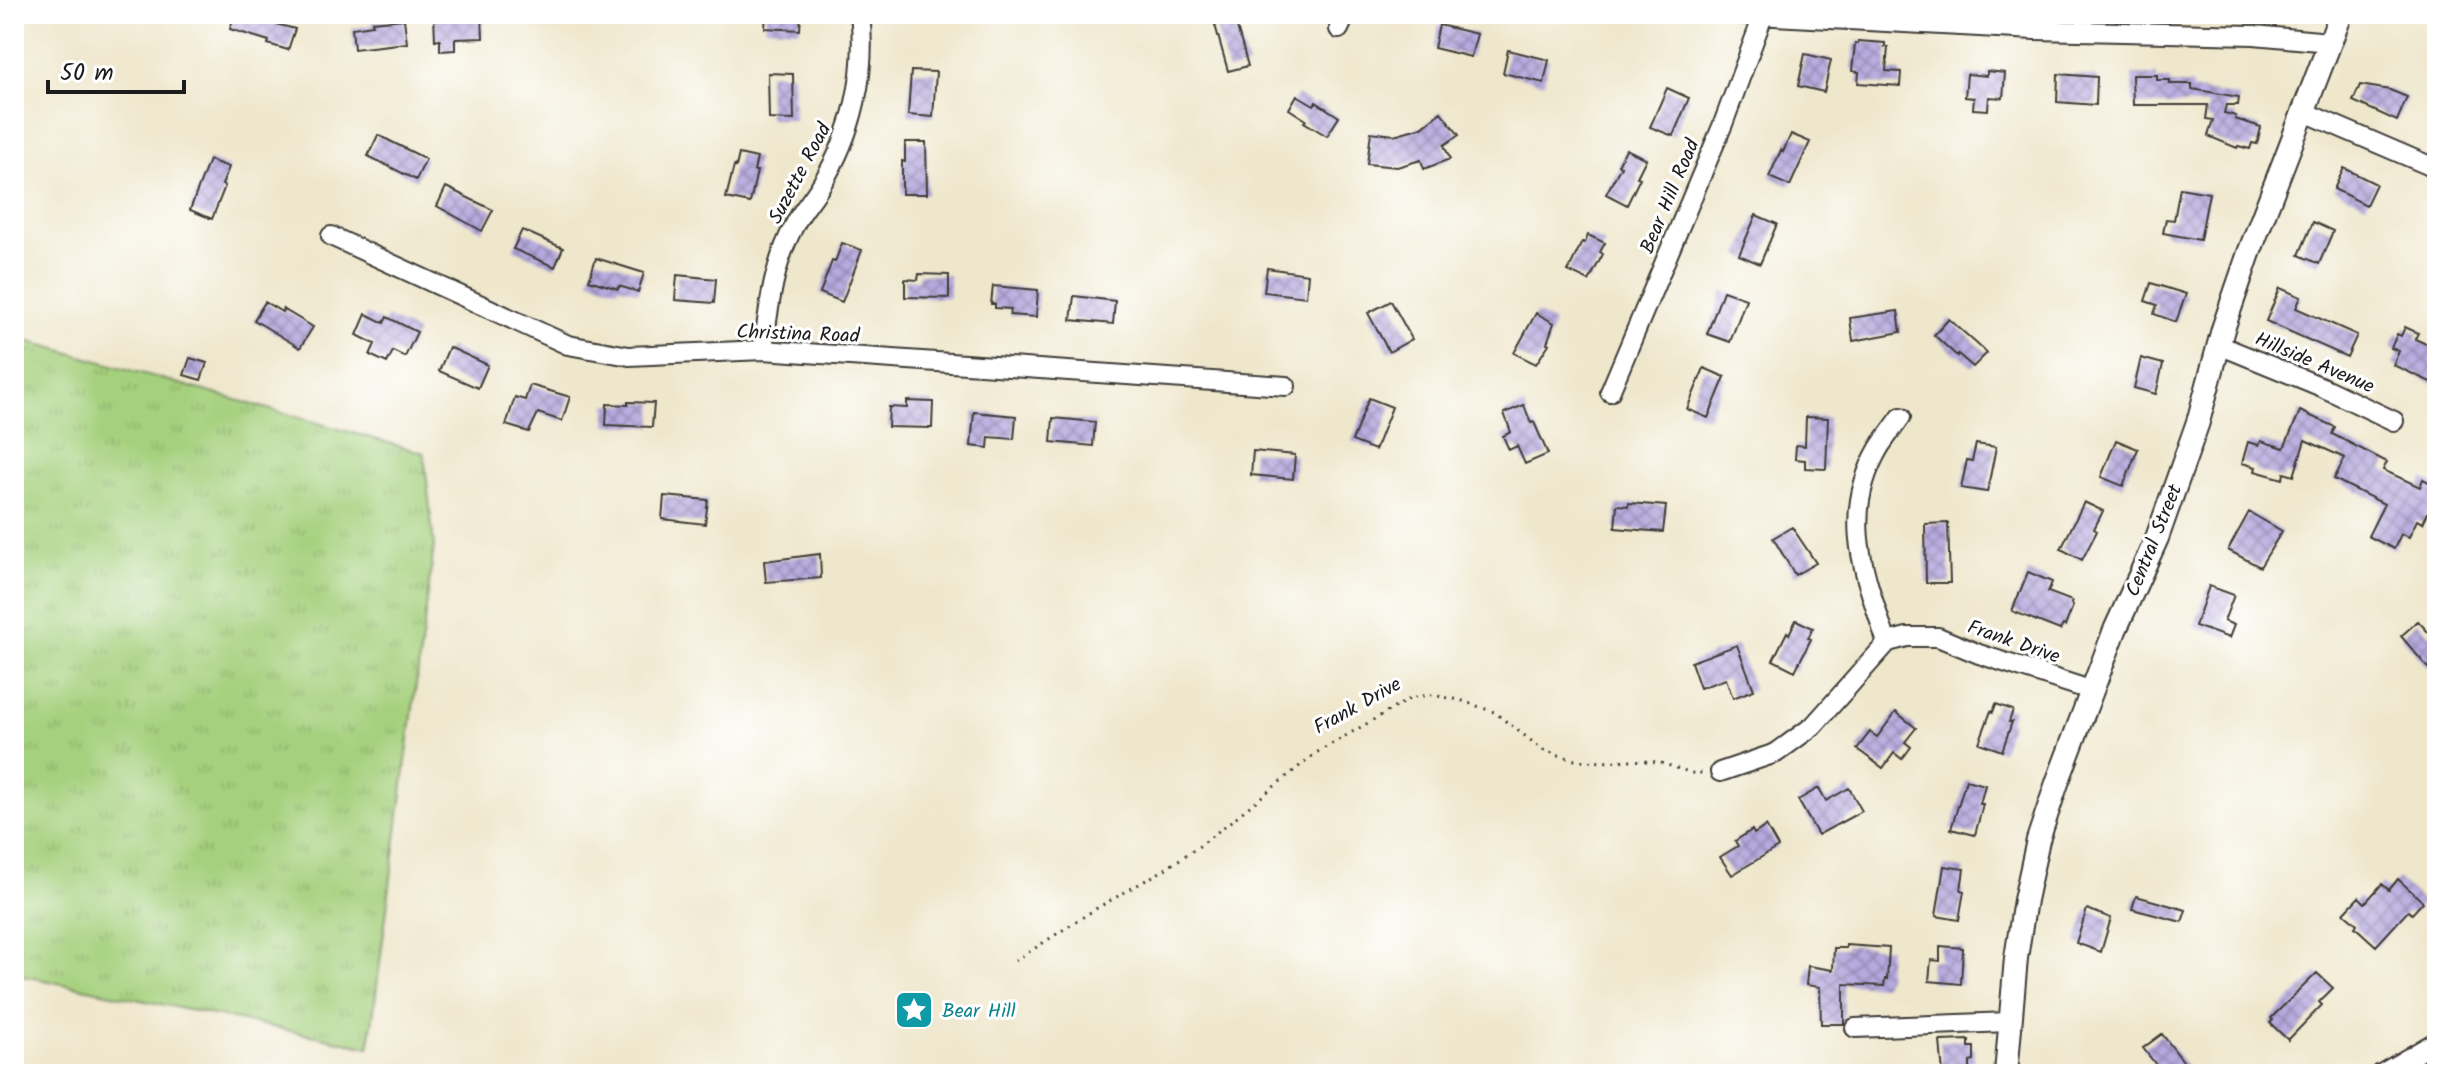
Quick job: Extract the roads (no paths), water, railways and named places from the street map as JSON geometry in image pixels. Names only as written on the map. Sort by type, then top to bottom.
[{"type":"street","name":"Suzette Road","points":[[763,350],[773,279],[778,265],[794,225],[823,183],[848,132],[861,76],[860,14]]},
{"type":"street","points":[[1738,14],[2035,30],[2254,35],[2329,42]]},
{"type":"street","name":"Central Street","points":[[2006,1074],[2009,1022],[2025,900],[2038,840],[2115,630],[2157,538],[2198,422],[2249,253],[2341,14]]},
{"type":"street","name":"Bear Hill Road","points":[[1610,392],[1723,124],[1763,16]]},
{"type":"street","points":[[2302,111],[2437,169]]},
{"type":"street","name":"Christina Road","points":[[331,236],[568,345],[629,356],[763,350],[1286,386]]},
{"type":"street","name":"Hillside Avenue","points":[[2219,345],[2322,387],[2394,421]]},
{"type":"street","points":[[1720,772],[1776,753],[1813,726],[1887,643],[1860,553],[1856,514],[1879,448],[1901,417]]},
{"type":"street","name":"Frank Drive","points":[[1887,643],[1907,637],[1938,637],[1979,654],[2093,691]]},
{"type":"street","points":[[1855,1028],[2009,1022]]},
{"type":"street","points":[[2381,1074],[2437,1041]]},
{"type":"place","name":"Bear Hill","points":[[914,1010]]}]
